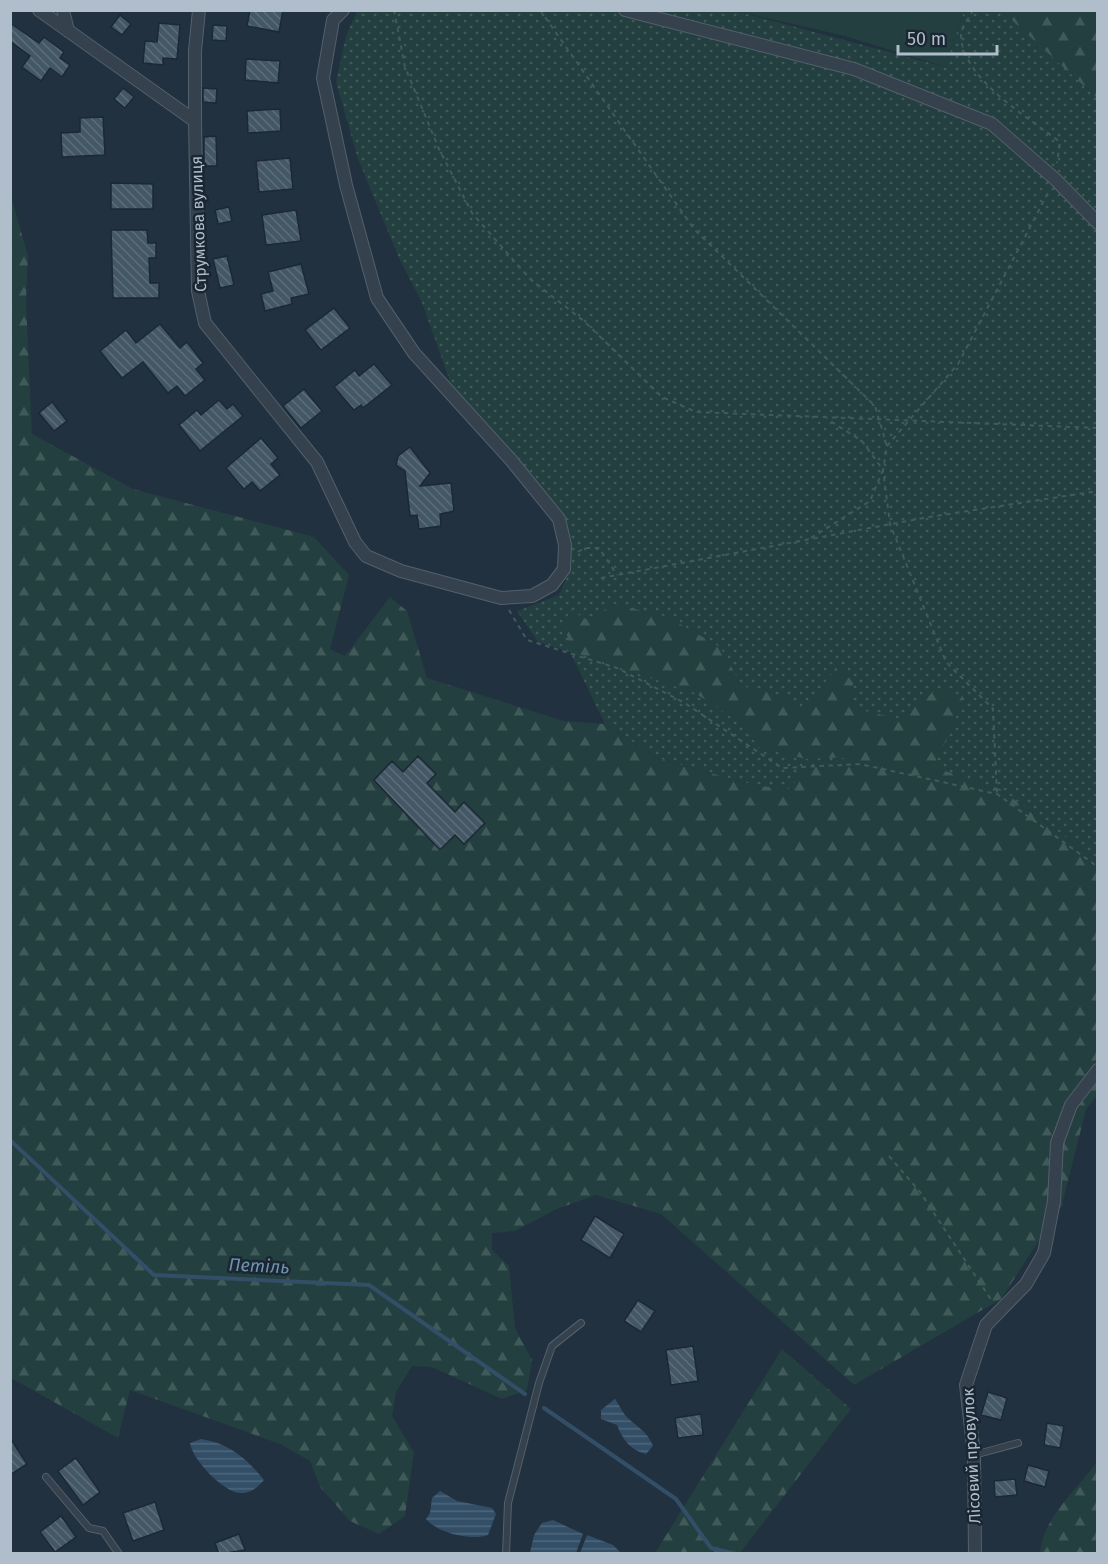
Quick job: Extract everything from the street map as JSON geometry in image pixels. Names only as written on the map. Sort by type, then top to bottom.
[{"type":"street","points":[[39,10],[195,121]]},
{"type":"street","points":[[63,10],[68,32]]},
{"type":"street","name":"Струмкова вулиця","points":[[199,10],[195,51],[198,291],[205,322],[317,462],[355,542],[366,556],[401,571],[501,597]]},
{"type":"street","points":[[343,10],[333,20],[323,78],[346,185],[377,298],[414,352],[511,460],[559,519],[565,545],[564,569],[552,585],[532,596],[501,597]]},
{"type":"street","points":[[625,10],[854,69],[992,124],[1055,179],[1098,223]]},
{"type":"street","points":[[999,1311],[1026,1284],[1044,1253],[1054,1201],[1057,1143],[1071,1105],[1098,1070]]},
{"type":"street","name":"Лісовий провулок","points":[[975,1554],[974,1455],[966,1385],[986,1325],[999,1311]]},
{"type":"lane","points":[[506,1554],[508,1503],[539,1383],[552,1346],[581,1323]]},
{"type":"lane","points":[[974,1455],[1018,1443]]},
{"type":"lane","points":[[46,1477],[89,1528],[103,1531],[119,1554]]},
{"type":"path","points":[[394,10],[405,67],[439,148],[472,213],[530,279],[585,322],[662,397],[696,412],[1098,428]]},
{"type":"path","points":[[540,10],[694,229],[875,406],[887,446],[883,470],[870,501],[809,540]]},
{"type":"path","points":[[887,446],[958,363],[1055,179],[1060,142],[992,89],[966,61],[961,34],[973,10]]},
{"type":"path","points":[[825,417],[862,441],[883,470],[890,524],[946,662],[993,708],[997,794]]},
{"type":"path","points":[[601,578],[890,524],[1098,491]]},
{"type":"path","points":[[564,561],[584,548],[599,548],[617,575]]},
{"type":"path","points":[[501,597],[527,640],[617,668],[683,702],[782,768],[860,764],[997,794],[1098,867]]},
{"type":"path","points":[[889,1156],[920,1192],[999,1311]]},
{"type":"green space","points":[[1002,10],[1097,98],[1097,860],[1000,789],[808,768],[788,790],[750,784],[657,758],[605,724],[570,652],[538,642],[517,611],[559,595],[571,568],[564,521],[451,384],[422,303],[399,258],[358,159],[336,82],[346,36],[357,11],[736,11],[945,67],[964,11]]},
{"type":"green space","points":[[736,11],[964,11],[945,67],[845,36]]},
{"type":"green space","points":[[1002,11],[1097,11],[1097,98]]},
{"type":"green space","points":[[10,193],[28,256],[26,300],[32,434],[133,489],[314,537],[349,575],[330,649],[345,656],[390,597],[407,611],[427,678],[564,721],[605,724],[657,758],[750,784],[788,790],[808,768],[850,757],[806,759],[757,747],[749,729],[695,693],[570,651],[565,623],[570,610],[588,620],[614,604],[668,617],[720,647],[742,686],[783,696],[802,714],[837,666],[853,682],[852,708],[900,719],[938,688],[963,696],[955,721],[933,767],[1000,789],[1097,860],[1097,1096],[1086,1109],[1062,1205],[1001,1299],[854,1385],[661,1214],[596,1195],[557,1209],[515,1231],[492,1233],[492,1250],[509,1266],[515,1328],[532,1360],[527,1390],[502,1399],[432,1367],[412,1366],[396,1392],[392,1416],[414,1452],[405,1516],[379,1534],[350,1521],[320,1487],[310,1461],[280,1444],[130,1390],[118,1438],[11,1378]]},
{"type":"green space","points":[[782,1349],[851,1409],[740,1553],[655,1553]]},
{"type":"green space","points":[[1097,1462],[1097,1553],[1040,1553],[1042,1540],[1054,1516]]},
{"type":"water","points":[[615,1399],[630,1420],[650,1440],[653,1446],[646,1454],[628,1444],[617,1425],[601,1419],[601,1410]]},
{"type":"water","points":[[201,1439],[220,1444],[237,1453],[264,1480],[254,1489],[244,1493],[225,1487],[209,1474],[192,1450],[190,1443]]},
{"type":"water","points":[[440,1491],[457,1501],[492,1508],[496,1514],[488,1535],[464,1536],[446,1532],[431,1524],[426,1519],[430,1513],[432,1498]]},
{"type":"water","points":[[553,1520],[583,1534],[576,1553],[530,1553],[534,1535],[542,1523]]},
{"type":"water","points":[[587,1535],[613,1545],[621,1553],[580,1553]]},
{"type":"building","points":[[250,10],[283,10],[279,32],[247,26]]},
{"type":"building","points":[[120,15],[131,24],[122,35],[111,27]]},
{"type":"building","points":[[10,23],[39,43],[44,37],[64,52],[60,58],[70,65],[62,77],[50,68],[41,81],[22,67],[30,56],[10,41]]},
{"type":"building","points":[[159,23],[180,25],[177,59],[163,58],[163,65],[143,63],[145,41],[157,42]]},
{"type":"building","points":[[213,25],[227,26],[226,41],[212,40]]},
{"type":"building","points":[[246,59],[280,61],[278,83],[245,80]]},
{"type":"building","points":[[123,88],[134,97],[125,108],[114,99]]},
{"type":"building","points":[[203,88],[217,89],[216,103],[203,102]]},
{"type":"building","points":[[280,109],[281,131],[248,133],[247,111]]},
{"type":"building","points":[[103,117],[105,155],[62,157],[61,133],[80,132],[80,118]]},
{"type":"building","points":[[216,136],[217,166],[204,166],[204,137]]},
{"type":"building","points":[[290,158],[293,189],[259,192],[256,161]]},
{"type":"building","points":[[111,183],[153,184],[153,209],[111,209]]},
{"type":"building","points":[[229,207],[232,221],[218,224],[215,210]]},
{"type":"building","points":[[296,210],[301,241],[266,245],[262,215]]},
{"type":"building","points":[[111,230],[147,230],[148,243],[156,243],[156,258],[149,258],[150,283],[159,283],[159,298],[113,298]]},
{"type":"building","points":[[227,256],[234,285],[220,288],[213,259]]},
{"type":"building","points":[[301,264],[309,294],[291,298],[292,304],[265,311],[261,294],[273,291],[268,272]]},
{"type":"building","points":[[334,308],[350,328],[321,350],[305,330]]},
{"type":"building","points":[[160,324],[180,348],[187,342],[203,363],[196,369],[205,380],[185,396],[177,386],[168,393],[143,362],[122,378],[100,351],[126,330],[136,343]]},
{"type":"building","points":[[374,364],[392,385],[363,408],[361,405],[354,410],[334,387],[355,370],[359,376]]},
{"type":"building","points":[[304,389],[322,411],[301,428],[283,406]]},
{"type":"building","points":[[219,400],[227,409],[233,404],[243,416],[200,451],[179,425],[197,410],[201,415]]},
{"type":"building","points":[[52,402],[67,421],[54,431],[39,413]]},
{"type":"building","points":[[261,438],[278,458],[271,464],[280,475],[260,491],[252,482],[244,489],[226,468]]},
{"type":"building","points":[[410,447],[430,473],[420,486],[451,483],[454,511],[440,514],[441,526],[419,529],[417,515],[410,516],[405,471],[396,465],[398,456]]},
{"type":"building","points":[[418,756],[436,774],[427,783],[455,812],[464,802],[485,823],[464,844],[455,835],[440,850],[374,780],[392,761],[403,772]]},
{"type":"building","points":[[595,1216],[624,1234],[610,1258],[581,1240]]},
{"type":"building","points":[[638,1300],[655,1311],[641,1332],[624,1321]]},
{"type":"building","points":[[693,1346],[698,1381],[671,1385],[666,1350]]},
{"type":"building","points":[[988,1392],[1007,1398],[1001,1420],[981,1415]]},
{"type":"building","points":[[701,1414],[703,1435],[678,1438],[675,1418]]},
{"type":"building","points":[[1047,1423],[1064,1426],[1060,1448],[1044,1445]]},
{"type":"building","points":[[10,1438],[27,1464],[10,1475]]},
{"type":"building","points":[[76,1458],[100,1492],[83,1505],[58,1471]]},
{"type":"building","points":[[1028,1465],[1049,1471],[1045,1487],[1024,1481]]},
{"type":"building","points":[[1015,1479],[1017,1495],[995,1497],[994,1481]]},
{"type":"building","points":[[155,1502],[164,1530],[133,1541],[123,1513]]},
{"type":"building","points":[[61,1516],[76,1537],[55,1552],[40,1532]]},
{"type":"building","points":[[239,1534],[245,1550],[219,1554],[215,1543]]},
{"type":"waterway","name":"Петіль","points":[[10,1140],[154,1275],[369,1285],[525,1394]]},
{"type":"waterway","name":"Петіль","points":[[544,1408],[676,1499],[711,1548],[736,1554]]}]
